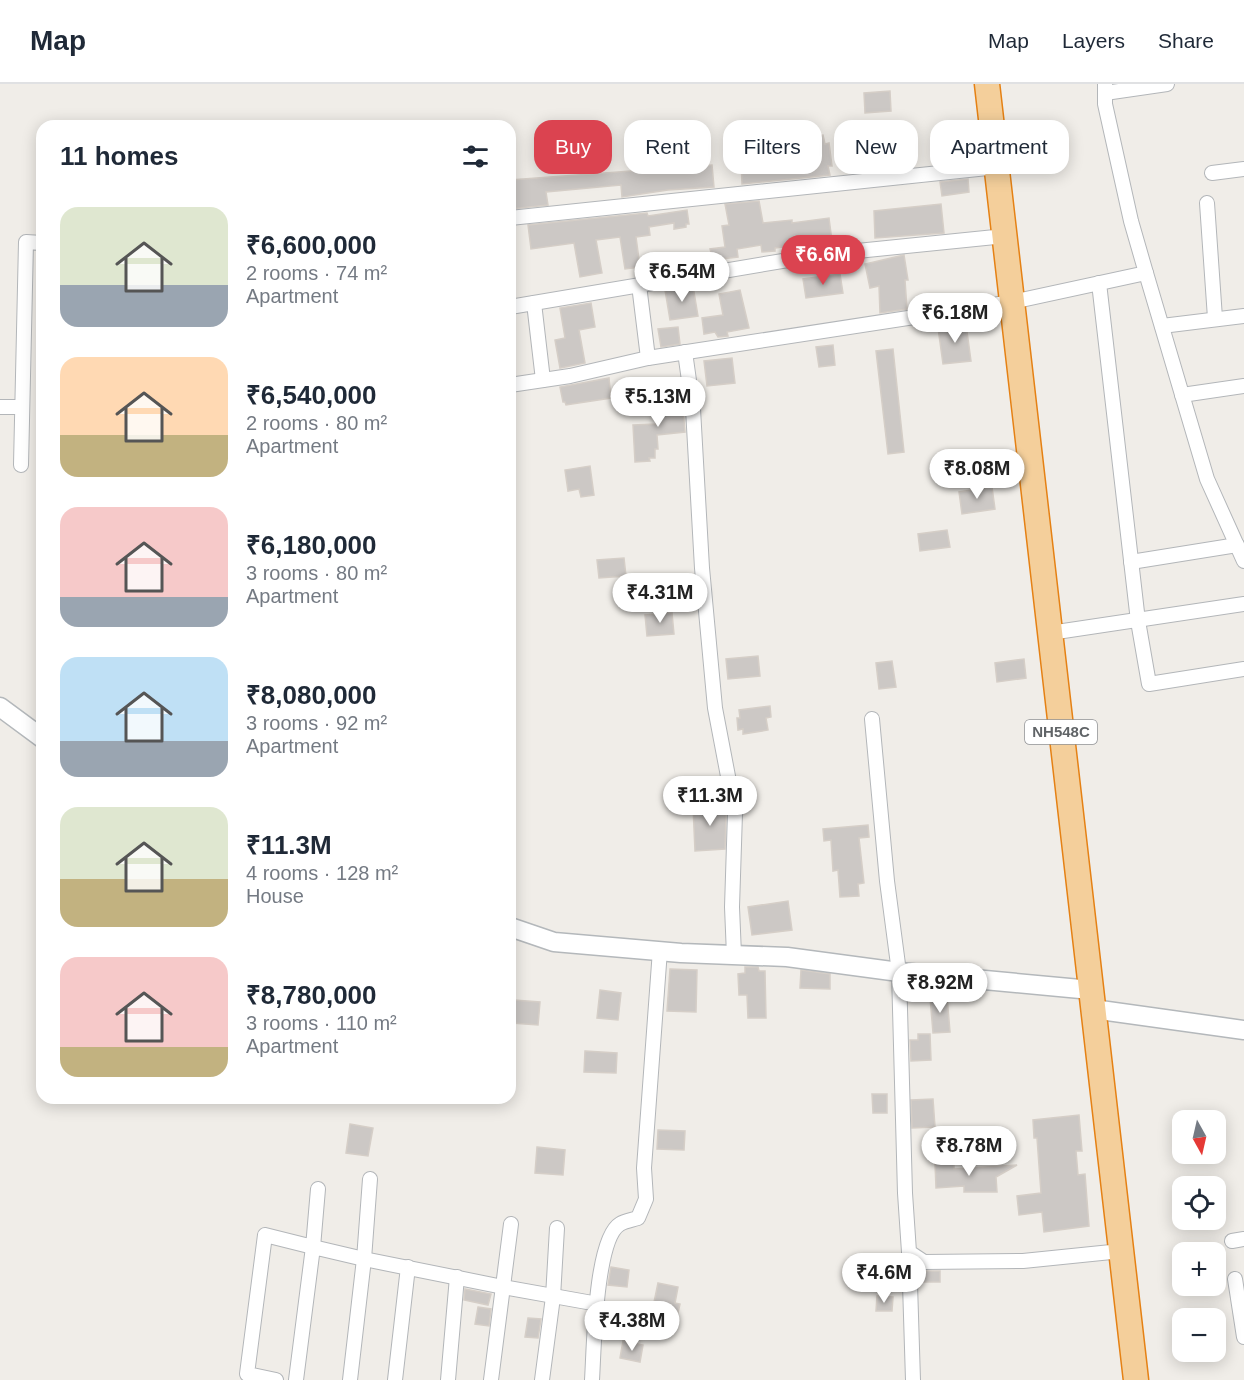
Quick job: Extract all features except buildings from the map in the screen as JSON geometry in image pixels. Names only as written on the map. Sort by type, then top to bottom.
[{"type":"highway","name":"NH548C","points":[[987,84],[991,120]]},
{"type":"highway","name":"NH548C","points":[[998,174],[1136,1380]]},
{"type":"street","points":[[1167,84],[1105,89],[1105,104],[1131,221],[1207,479],[1244,561]]},
{"type":"street","points":[[1212,173],[1244,169]]},
{"type":"street","points":[[516,217],[930,174]]},
{"type":"street","points":[[1207,202],[1215,318]]},
{"type":"street","points":[[516,306],[818,255],[1005,236]]},
{"type":"street","points":[[21,465],[26,242],[36,243]]},
{"type":"street","points":[[516,384],[570,376],[648,358],[1012,302],[1146,273]]},
{"type":"street","points":[[1099,283],[1138,621],[1149,684],[1244,669]]},
{"type":"street","points":[[639,285],[648,358]]},
{"type":"street","points":[[534,303],[543,380]]},
{"type":"street","points":[[1162,326],[1244,316]]},
{"type":"street","points":[[685,352],[693,409],[702,568],[715,708],[735,813],[732,907],[734,955]]},
{"type":"street","points":[[1182,395],[1244,386]]},
{"type":"street","points":[[0,407],[22,407]]},
{"type":"street","points":[[1131,562],[1237,545]]},
{"type":"street","points":[[1050,633],[1244,604]]},
{"type":"street","points":[[0,707],[36,734]]},
{"type":"street","points":[[872,719],[887,881],[899,972],[913,1380]]},
{"type":"street","points":[[516,929],[554,942],[787,957],[899,972],[1092,1000],[1244,1030]]},
{"type":"street","points":[[592,1380],[601,1268],[608,1240],[619,1224],[638,1218],[646,1199],[644,1168],[660,950]]},
{"type":"street","points":[[350,1380],[364,1259],[370,1179]]},
{"type":"street","points":[[297,1380],[318,1189]]},
{"type":"street","points":[[491,1380],[510,1224]]},
{"type":"street","points":[[542,1380],[553,1297],[557,1228]]},
{"type":"street","points":[[276,1380],[247,1374],[265,1235],[364,1259],[598,1304]]},
{"type":"street","points":[[909,1252],[924,1262],[1023,1261],[1121,1251]]},
{"type":"street","points":[[395,1380],[408,1267]]},
{"type":"street","points":[[448,1380],[457,1277]]},
{"type":"street","points":[[1235,1279],[1244,1337]]}]
